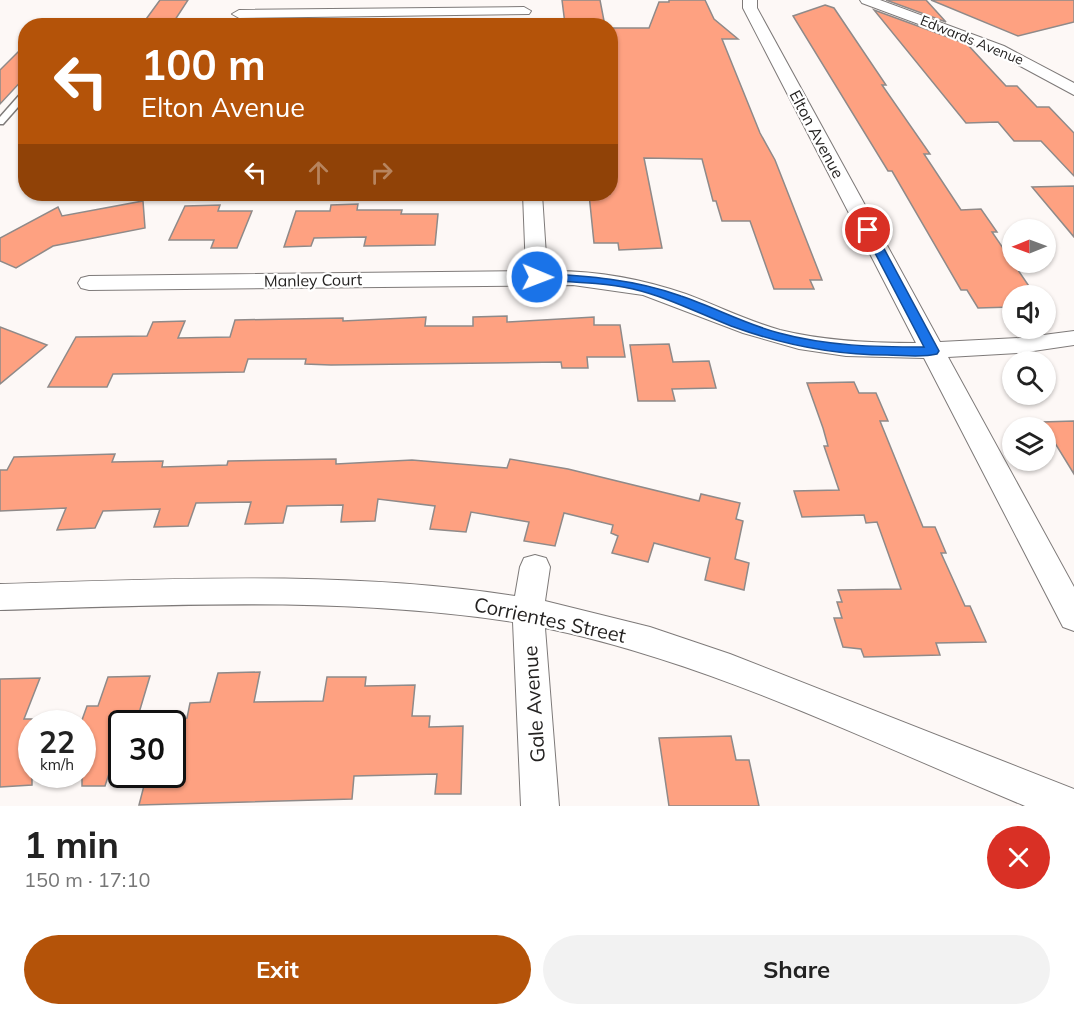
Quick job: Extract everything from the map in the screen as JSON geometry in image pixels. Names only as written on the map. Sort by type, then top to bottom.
[{"type":"street","name":"Elton Avenue","points":[[750,0],[750,8],[1074,617]]},
{"type":"street","name":"Edwards Avenue","points":[[867,0],[995,47],[1027,62],[1074,90]]},
{"type":"street","points":[[239,14],[524,12]]},
{"type":"street","points":[[533,201],[537,277]]},
{"type":"street","name":"Manley Court","points":[[89,283],[537,277],[598,280],[634,286],[677,298],[766,333],[821,346],[867,351],[932,351],[1007,347],[1074,338]]},
{"type":"street","name":"Gale Avenue","points":[[534,567],[528,611],[540,806]]},
{"type":"street","name":"Corrientes Street","points":[[0,597],[278,591],[365,592],[455,600],[528,611],[634,637],[748,674],[1070,806]]},
{"type":"lane","points":[[0,122],[18,102]]},
{"type":"building","points":[[160,0],[188,0],[176,18],[147,18]]},
{"type":"building","points":[[562,0],[600,0],[603,18],[564,18]]},
{"type":"building","points":[[669,0],[705,0],[714,19],[738,39],[722,39],[760,133],[775,160],[822,280],[810,280],[814,289],[774,289],[750,221],[722,221],[716,201],[713,201],[702,159],[644,158],[662,248],[619,250],[618,243],[594,243],[590,201],[618,201],[618,28],[649,28],[659,2],[669,2]]},
{"type":"building","points":[[886,0],[926,0],[946,22]]},
{"type":"building","points":[[931,0],[1074,0],[1074,22],[1018,36]]},
{"type":"building","points":[[825,5],[834,8],[886,85],[882,85],[930,154],[924,154],[961,210],[981,209],[997,232],[992,232],[1002,247],[1002,273],[1020,273],[1028,285],[1002,285],[1002,307],[978,308],[967,290],[961,290],[892,171],[888,171],[793,16]]},
{"type":"building","points":[[874,10],[967,44],[1006,86],[1017,86],[1037,107],[1049,107],[1074,133],[1074,176],[1041,141],[1014,141],[998,122],[966,123]]},
{"type":"building","points":[[18,52],[18,85],[0,104],[0,70]]},
{"type":"building","points":[[1074,186],[1074,237],[1032,187]]},
{"type":"building","points":[[143,201],[145,228],[53,246],[16,268],[0,261],[0,238],[58,207],[62,216]]},
{"type":"building","points":[[358,204],[357,210],[402,210],[401,214],[438,214],[435,245],[364,246],[366,237],[314,238],[311,246],[284,247],[296,211],[330,211],[331,205]]},
{"type":"building","points":[[220,205],[218,211],[252,211],[237,248],[211,248],[214,240],[169,240],[185,206]]},
{"type":"building","points":[[507,316],[507,322],[594,317],[594,325],[620,325],[625,357],[587,357],[588,368],[562,368],[561,362],[331,365],[305,364],[306,359],[248,359],[244,372],[113,374],[107,387],[48,387],[76,337],[147,336],[153,322],[185,321],[178,338],[230,337],[235,320],[343,318],[343,321],[426,317],[425,326],[473,326],[473,317]]},
{"type":"building","points":[[0,327],[47,345],[0,384]]},
{"type":"building","points":[[669,344],[673,362],[709,361],[716,388],[672,389],[675,401],[638,401],[630,345]]},
{"type":"building","points":[[854,382],[859,393],[876,393],[888,421],[880,421],[923,527],[935,527],[946,553],[941,553],[965,606],[970,606],[986,642],[936,643],[940,655],[864,657],[861,649],[843,647],[834,618],[842,618],[837,602],[842,602],[838,590],[901,589],[877,522],[866,523],[864,515],[802,517],[794,491],[839,490],[824,446],[828,446],[823,428],[807,383]]},
{"type":"building","points":[[1074,421],[1074,474],[1056,445],[1056,422]]},
{"type":"building","points":[[115,454],[112,462],[163,461],[162,467],[227,465],[228,461],[336,459],[336,464],[412,460],[507,468],[510,459],[568,469],[699,501],[701,494],[740,503],[736,519],[743,521],[735,559],[749,563],[744,590],[705,580],[710,558],[654,543],[648,562],[612,553],[618,536],[611,533],[613,525],[564,513],[555,546],[524,541],[529,522],[471,512],[466,532],[430,529],[435,506],[378,499],[375,521],[341,522],[343,505],[287,506],[283,523],[245,524],[251,502],[196,503],[188,526],[154,527],[160,509],[103,511],[95,528],[57,530],[66,508],[0,511],[0,470],[7,470],[14,457]]},
{"type":"building","points":[[260,672],[254,702],[323,701],[327,677],[366,677],[365,686],[415,685],[412,716],[430,716],[429,727],[463,726],[461,794],[435,794],[437,774],[354,776],[352,799],[139,805],[143,788],[186,788],[186,718],[190,703],[210,702],[218,673]]},
{"type":"building","points":[[150,676],[140,710],[108,710],[108,777],[105,786],[96,786],[96,710],[86,710],[87,706],[98,706],[108,677]]},
{"type":"building","points":[[40,678],[28,710],[18,710],[18,786],[0,787],[0,679]]},
{"type":"building","points":[[731,736],[736,760],[749,760],[759,806],[669,806],[659,738]]},
{"type":"route","points":[[537,277],[598,280],[634,286],[677,298],[735,323],[776,336],[821,346],[867,351],[932,351],[868,230]]}]
